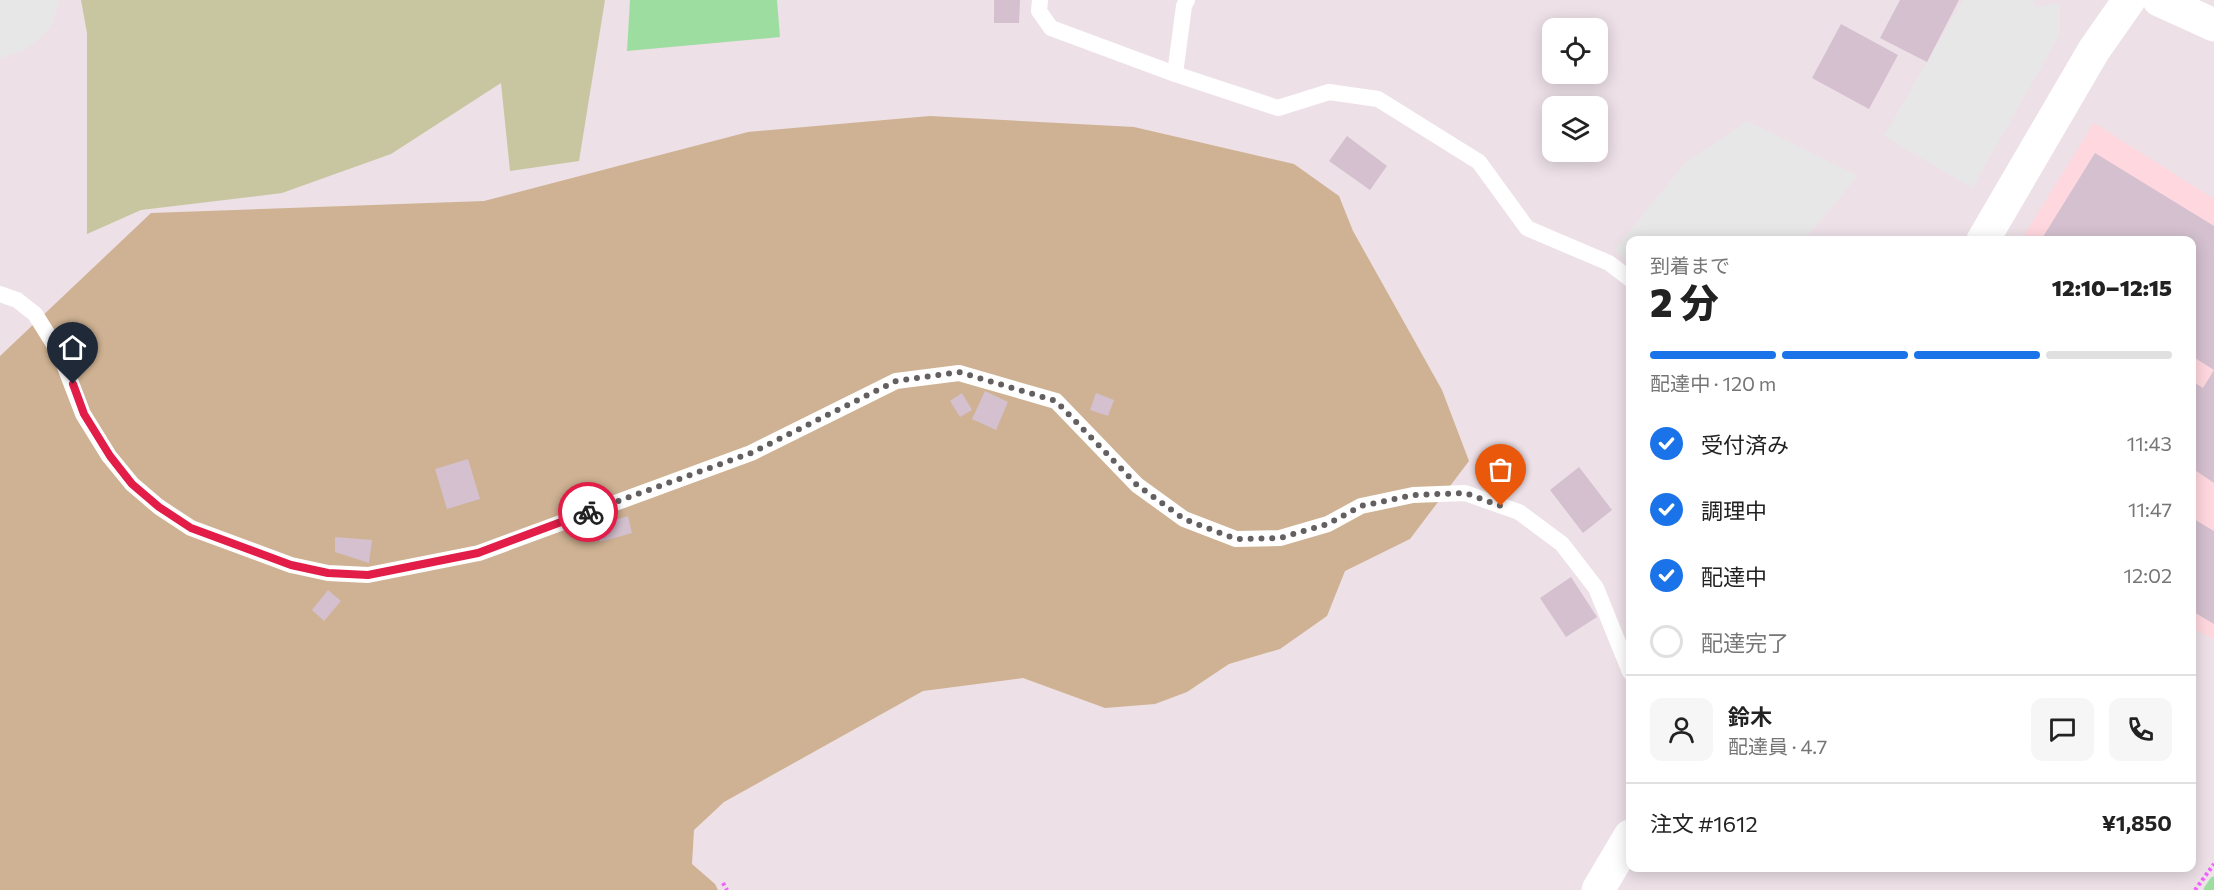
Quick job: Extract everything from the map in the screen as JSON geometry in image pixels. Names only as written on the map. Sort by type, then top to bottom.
[{"type":"street","points":[[1985,236],[2094,50],[2129,0]]},
{"type":"street","points":[[2159,0],[2214,25]]},
{"type":"street","points":[[1598,890],[1626,843]]},
{"type":"lane","points":[[1040,0],[1039,11],[1051,28],[1175,74],[1278,108],[1329,92],[1378,99],[1479,162],[1527,228],[1609,263],[1626,276]]},
{"type":"lane","points":[[1175,74],[1184,6],[1187,0]]},
{"type":"lane","points":[[0,294],[17,300],[35,314],[60,354],[84,414],[110,456],[132,484],[159,507],[191,528],[310,569],[328,573],[368,575],[478,553],[751,453],[896,381],[959,372],[1056,401],[1137,485],[1184,519],[1236,539],[1280,538],[1328,524],[1361,506],[1413,495],[1465,493],[1519,512],[1562,544],[1596,588],[1626,662]]},
{"type":"path","points":[[2195,890],[2214,864]]},
{"type":"path","points":[[723,884],[727,890]]},
{"type":"shaded area","points":[[0,0],[60,0],[52,23],[41,38],[26,49],[0,58]]},
{"type":"shaded area","points":[[81,0],[605,0],[579,161],[510,171],[501,83],[391,154],[282,193],[141,210],[87,234],[87,33]]},
{"type":"shaded area","points":[[630,0],[777,0],[780,37],[627,51]]},
{"type":"shaded area","points":[[1963,0],[2034,0],[2035,7],[2060,3],[2060,34],[1972,188],[1884,136]]},
{"type":"shaded area","points":[[930,116],[1134,127],[1294,164],[1339,196],[1353,231],[1442,390],[1469,461],[1410,539],[1345,571],[1327,616],[1280,649],[1229,664],[1187,692],[1155,704],[1105,708],[1023,678],[923,691],[724,802],[694,830],[692,864],[715,884],[718,890],[0,890],[0,356],[151,213],[484,201],[748,132]]},
{"type":"shaded area","points":[[1747,121],[1858,176],[1807,236],[1626,236],[1626,259],[1614,250],[1685,163]]},
{"type":"shaded area","points":[[2094,123],[2214,199],[2214,639],[2196,630],[2196,236],[2023,236]]},
{"type":"building","points":[[994,0],[1020,0],[1019,23],[994,23]]},
{"type":"building","points":[[1900,0],[1959,0],[1927,62],[1880,38]]},
{"type":"building","points":[[1841,24],[1898,55],[1869,109],[1812,78]]},
{"type":"building","points":[[1347,136],[1387,166],[1370,190],[1329,161]]},
{"type":"building","points":[[2095,153],[2214,226],[2214,370],[2196,359],[2196,236],[2043,236]]},
{"type":"building","points":[[2214,370],[2214,483],[2196,471],[2196,384],[2203,388]]},
{"type":"building","points":[[985,391],[1008,402],[996,430],[972,419]]},
{"type":"building","points":[[962,393],[972,410],[960,417],[950,401]]},
{"type":"building","points":[[1096,393],[1114,400],[1108,416],[1090,410]]},
{"type":"building","points":[[468,459],[480,499],[447,509],[435,469]]},
{"type":"building","points":[[1579,467],[1612,510],[1583,533],[1550,490]]},
{"type":"building","points":[[628,516],[632,533],[600,542],[597,525]]},
{"type":"building","points":[[2196,520],[2214,531],[2214,624],[2196,613]]},
{"type":"building","points":[[335,537],[372,540],[369,563],[335,552]]},
{"type":"building","points":[[1571,577],[1597,617],[1566,637],[1540,598]]},
{"type":"building","points":[[328,590],[341,601],[324,621],[312,610]]},
{"type":"waterway","points":[[2208,890],[2214,881]]},
{"type":"way so far","points":[[588,512],[751,453],[896,381],[959,372],[1056,401],[1137,485],[1184,519],[1236,539],[1280,538],[1328,524],[1361,506],[1413,495],[1465,493],[1501,506]]},
{"type":"route","points":[[73,384],[84,414],[110,456],[132,484],[159,507],[191,528],[291,565],[328,573],[368,575],[478,553],[588,512]]}]
